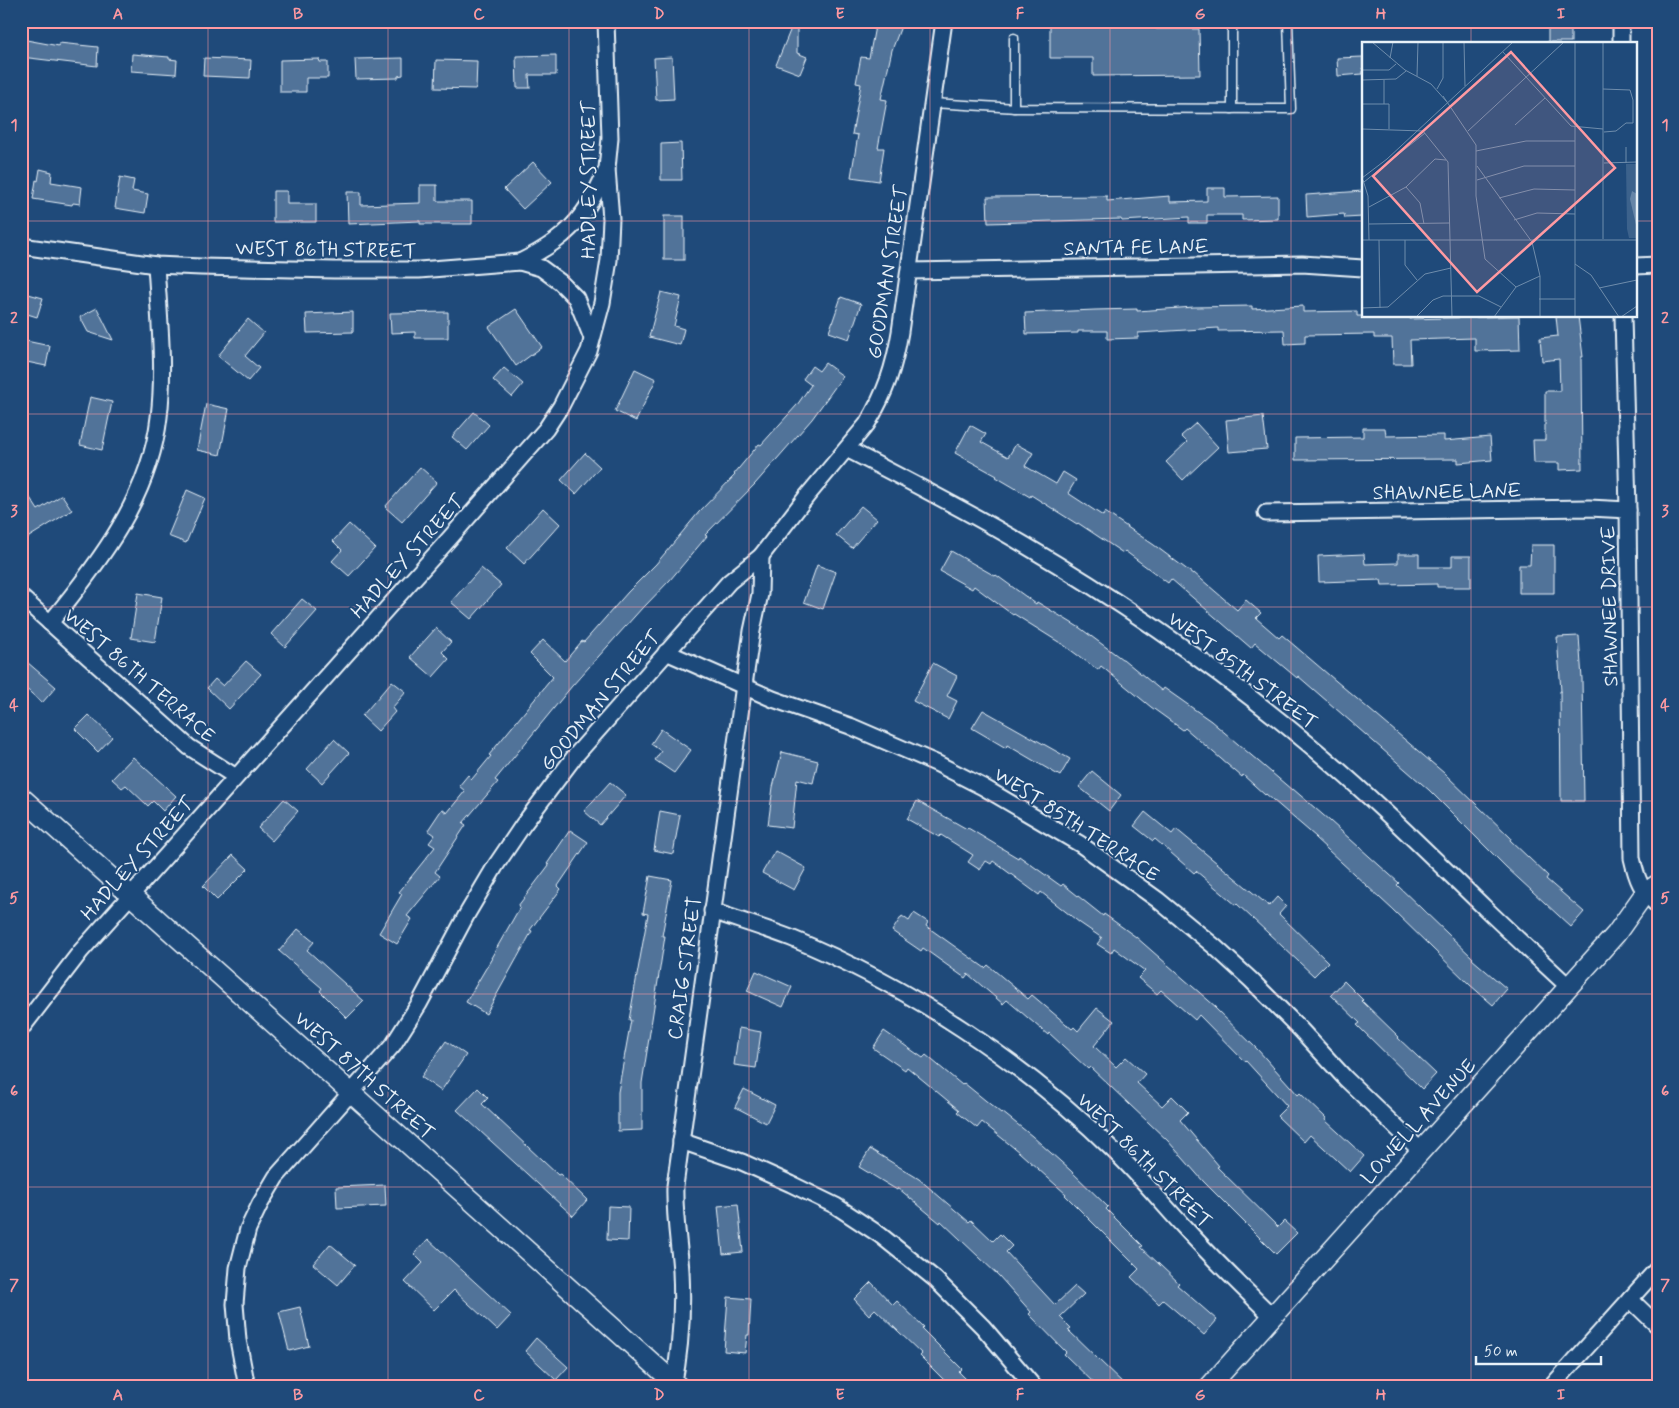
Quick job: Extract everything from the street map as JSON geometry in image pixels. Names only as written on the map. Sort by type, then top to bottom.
[{"type":"street","name":"HADLEY STREET","points":[[21,1029],[81,951],[443,547],[546,429],[562,406],[582,368],[592,338],[602,303],[609,260],[611,219],[608,169],[610,138],[606,21]]},
{"type":"street","name":"GOODMAN STREET","points":[[247,1387],[238,1340],[234,1304],[238,1268],[248,1229],[276,1176],[393,1045],[419,1004],[467,914],[523,825],[586,743],[729,582],[761,556],[807,496],[868,424],[887,385],[894,364],[944,21]]},
{"type":"street","points":[[1621,21],[1621,42]]},
{"type":"street","points":[[520,262],[545,250],[566,234],[583,214],[608,169]]},
{"type":"street","name":"WEST 86TH STREET","points":[[21,246],[156,265],[325,270],[419,270],[520,262],[541,268],[560,282],[576,298],[592,338]]},
{"type":"street","name":"SANTA FE LANE","points":[[909,271],[1302,264],[1362,268]]},
{"type":"street","points":[[50,623],[85,580],[112,541],[136,495],[148,464],[159,419],[162,388],[156,265]]},
{"type":"street","points":[[1636,266],[1658,265]]},
{"type":"street","name":"SHAWNEE DRIVE","points":[[1623,318],[1628,510],[1632,858],[1636,874],[1653,894]]},
{"type":"street","name":"WEST 85TH STREET","points":[[847,449],[948,501],[1073,574],[1146,622],[1242,691],[1360,788],[1569,987]]},
{"type":"street","name":"SHAWNEE LANE","points":[[1266,513],[1589,508],[1628,510]]},
{"type":"street","name":"CRAIG STREET","points":[[675,1385],[682,1307],[681,1270],[674,1209],[675,1186],[744,686],[752,631],[760,594],[761,556]]},
{"type":"street","name":"WEST 86TH TERRACE","points":[[21,597],[189,747],[236,777]]},
{"type":"street","name":"WEST 85TH TERRACE","points":[[666,652],[773,699],[850,726],[938,764],[983,787],[1080,844],[1158,900],[1215,947],[1300,1029],[1345,1078],[1422,1151]]},
{"type":"street","name":"WEST 87TH STREET","points":[[21,797],[675,1385]]},
{"type":"street","name":"LOWELL AVENUE","points":[[1210,1387],[1653,894]]},
{"type":"street","name":"WEST 86TH STREET","points":[[712,911],[790,938],[843,962],[891,987],[949,1021],[1001,1056],[1056,1099],[1113,1150],[1209,1254],[1273,1317]]},
{"type":"street","points":[[681,1141],[742,1162],[791,1184],[836,1206],[880,1235],[935,1279],[983,1327],[1034,1387]]},
{"type":"street","points":[[1551,1387],[1658,1268]]},
{"type":"street","points":[[1630,1299],[1658,1326]]},
{"type":"lane","points":[[1232,21],[1232,109]]},
{"type":"lane","points":[[932,103],[1014,108],[1291,110],[1288,21]]},
{"type":"lane","points":[[1014,38],[1014,108]]},
{"type":"building","points":[[794,21],[797,21],[797,53],[807,57],[800,74],[776,65]]},
{"type":"building","points":[[876,21],[903,21],[892,50],[881,99],[887,100],[878,148],[884,148],[879,181],[851,177],[858,135],[852,134],[861,84],[856,83],[861,57],[869,58]]},
{"type":"building","points":[[1050,21],[1156,21],[1156,29],[1199,29],[1200,75],[1093,76],[1093,58],[1050,58]]},
{"type":"building","points":[[1548,21],[1571,21],[1571,42],[1548,42]]},
{"type":"building","points":[[21,39],[59,46],[59,43],[98,47],[97,66],[21,57]]},
{"type":"building","points":[[132,54],[169,57],[169,59],[177,60],[176,74],[131,71]]},
{"type":"building","points":[[556,55],[556,75],[529,75],[530,88],[517,88],[516,56]]},
{"type":"building","points":[[672,57],[674,99],[656,100],[654,58]]},
{"type":"building","points":[[1362,57],[1362,74],[1338,76],[1337,58]]},
{"type":"building","points":[[204,58],[251,60],[250,78],[203,76]]},
{"type":"building","points":[[403,58],[403,75],[398,76],[398,78],[356,79],[355,59]]},
{"type":"building","points":[[319,59],[320,62],[328,62],[328,78],[306,78],[306,92],[280,92],[280,60]]},
{"type":"building","points":[[436,60],[477,61],[476,89],[435,88]]},
{"type":"building","points":[[681,143],[682,180],[661,180],[661,144]]},
{"type":"building","points":[[533,162],[552,182],[523,209],[504,189]]},
{"type":"building","points":[[40,169],[52,172],[51,182],[82,187],[80,204],[73,203],[72,205],[33,199]]},
{"type":"building","points":[[120,177],[134,180],[132,191],[148,194],[145,213],[115,208]]},
{"type":"building","points":[[420,185],[437,185],[437,201],[472,201],[472,224],[420,224],[420,221],[348,224],[347,192],[361,192],[361,205],[420,203]]},
{"type":"building","points":[[1207,188],[1225,188],[1225,197],[1278,196],[1278,219],[1242,220],[1242,215],[1207,215],[1207,223],[1189,223],[1189,217],[1122,221],[1121,219],[988,223],[987,197],[1107,196],[1107,201],[1170,196],[1170,202],[1207,201]]},
{"type":"building","points":[[273,191],[287,191],[287,204],[316,204],[316,222],[273,222]]},
{"type":"building","points":[[1362,191],[1362,217],[1345,218],[1344,214],[1307,217],[1306,195]]},
{"type":"building","points":[[664,216],[684,216],[684,260],[664,260]]},
{"type":"building","points":[[21,292],[43,298],[37,317],[21,312]]},
{"type":"building","points":[[661,292],[681,297],[674,326],[684,329],[680,345],[649,337]]},
{"type":"building","points":[[841,297],[861,304],[849,339],[829,332]]},
{"type":"building","points":[[1252,306],[1252,309],[1303,306],[1303,312],[1357,311],[1357,316],[1362,316],[1362,318],[1519,318],[1520,350],[1475,351],[1475,338],[1410,340],[1411,364],[1393,364],[1392,338],[1374,338],[1374,334],[1305,335],[1305,343],[1285,344],[1284,330],[1218,331],[1218,328],[1138,333],[1138,338],[1107,339],[1107,331],[1026,334],[1025,313],[1137,309],[1137,311],[1194,307]]},
{"type":"building","points":[[97,308],[113,340],[88,332],[80,317]]},
{"type":"building","points":[[516,309],[542,347],[516,366],[489,327]]},
{"type":"building","points":[[353,312],[353,332],[307,333],[306,314]]},
{"type":"building","points":[[448,312],[448,338],[415,338],[415,332],[391,333],[390,313]]},
{"type":"building","points":[[1556,318],[1578,318],[1583,357],[1581,357],[1582,469],[1559,470],[1559,463],[1534,463],[1533,440],[1545,440],[1545,391],[1560,391],[1559,359],[1542,361],[1540,338],[1558,336]]},
{"type":"building","points":[[248,319],[264,333],[245,356],[259,368],[248,381],[218,356]]},
{"type":"building","points":[[26,341],[50,346],[46,366],[22,361]]},
{"type":"building","points":[[825,363],[843,376],[812,419],[755,484],[705,535],[707,536],[670,580],[572,686],[495,780],[498,782],[463,823],[466,825],[435,872],[440,876],[407,916],[412,919],[397,944],[379,933],[402,894],[399,892],[435,847],[429,843],[435,835],[428,830],[442,809],[447,813],[465,791],[459,786],[468,775],[472,779],[491,756],[489,755],[553,677],[530,654],[543,640],[565,661],[656,564],[699,512],[735,475],[759,444],[761,445],[797,405],[811,385],[803,379],[812,366],[819,371]]},
{"type":"building","points":[[504,368],[523,384],[512,397],[493,380]]},
{"type":"building","points":[[635,369],[656,379],[636,421],[615,411]]},
{"type":"building","points":[[90,397],[112,402],[102,450],[80,445]]},
{"type":"building","points":[[206,404],[229,409],[220,455],[197,450]]},
{"type":"building","points":[[474,412],[489,425],[467,450],[452,437]]},
{"type":"building","points":[[1263,416],[1267,449],[1229,452],[1226,420]]},
{"type":"building","points":[[1196,423],[1218,447],[1183,480],[1166,462],[1187,442],[1181,436]]},
{"type":"building","points":[[970,425],[986,434],[981,442],[1008,457],[1016,444],[1033,453],[1025,466],[1056,484],[1063,472],[1076,480],[1068,493],[1103,516],[1105,512],[1154,545],[1194,573],[1237,610],[1246,600],[1261,613],[1256,618],[1279,638],[1282,635],[1444,773],[1548,876],[1546,879],[1584,912],[1571,927],[1506,867],[1429,790],[1350,721],[1298,676],[1297,678],[1255,643],[1251,648],[1171,579],[1168,583],[1125,551],[1123,553],[1031,495],[1030,497],[955,453]]},
{"type":"building","points":[[1363,428],[1385,428],[1386,436],[1444,435],[1444,441],[1490,437],[1492,460],[1458,463],[1458,459],[1295,460],[1295,438],[1363,437]]},
{"type":"building","points":[[585,453],[600,467],[576,494],[561,480]]},
{"type":"building","points":[[420,467],[437,482],[402,522],[385,507]]},
{"type":"building","points":[[21,484],[38,510],[62,495],[72,510],[21,542]]},
{"type":"building","points":[[187,490],[205,498],[186,543],[168,536]]},
{"type":"building","points":[[861,506],[877,519],[852,548],[836,535]]},
{"type":"building","points":[[543,508],[560,524],[524,564],[507,548]]},
{"type":"building","points":[[349,524],[375,548],[349,576],[332,561],[342,550],[333,541]]},
{"type":"building","points":[[1531,545],[1554,545],[1554,593],[1519,593],[1519,565],[1530,565]]},
{"type":"building","points":[[951,551],[996,575],[1036,604],[1037,602],[1080,628],[1123,659],[1162,691],[1164,688],[1211,721],[1293,789],[1399,883],[1397,885],[1472,959],[1507,989],[1493,1005],[1316,837],[1185,728],[1183,730],[1151,707],[1101,666],[1098,670],[1065,646],[1013,615],[974,586],[972,589],[940,571]]},
{"type":"building","points":[[1364,554],[1365,564],[1398,563],[1398,554],[1419,554],[1419,567],[1452,567],[1452,556],[1471,556],[1471,587],[1437,587],[1437,584],[1382,585],[1381,580],[1319,582],[1318,556]]},
{"type":"building","points":[[817,565],[836,572],[823,609],[804,602]]},
{"type":"building","points":[[481,568],[501,585],[471,619],[451,602]]},
{"type":"building","points":[[138,593],[162,597],[155,642],[131,638]]},
{"type":"building","points":[[302,599],[317,611],[285,647],[271,634]]},
{"type":"building","points":[[436,628],[451,642],[442,652],[449,659],[433,677],[410,657]]},
{"type":"building","points":[[1579,636],[1582,679],[1584,801],[1561,801],[1561,691],[1557,637]]},
{"type":"building","points":[[246,661],[261,674],[229,709],[207,688],[215,679],[223,686]]},
{"type":"building","points":[[27,662],[56,687],[42,703],[21,684],[21,668]]},
{"type":"building","points":[[933,663],[957,676],[947,696],[957,701],[948,719],[913,701]]},
{"type":"building","points":[[392,681],[406,692],[392,708],[395,712],[378,731],[362,716]]},
{"type":"building","points":[[983,710],[1070,759],[1060,776],[1007,745],[1006,748],[972,728]]},
{"type":"building","points":[[89,715],[112,737],[98,752],[75,729]]},
{"type":"building","points":[[661,729],[691,750],[674,773],[655,760],[661,751],[651,744]]},
{"type":"building","points":[[334,739],[349,753],[322,783],[307,769]]},
{"type":"building","points":[[782,752],[818,761],[813,783],[797,779],[792,828],[768,825],[773,787]]},
{"type":"building","points":[[133,757],[176,796],[163,811],[153,801],[148,806],[126,785],[122,788],[112,779]]},
{"type":"building","points":[[1092,771],[1121,795],[1109,811],[1079,787]]},
{"type":"building","points":[[610,782],[626,795],[600,825],[584,811]]},
{"type":"building","points":[[284,799],[298,811],[272,841],[258,828]]},
{"type":"building","points":[[917,801],[968,828],[1018,858],[1019,856],[1061,886],[1063,884],[1103,916],[1104,914],[1136,937],[1216,1007],[1298,1095],[1300,1093],[1326,1118],[1325,1120],[1364,1156],[1350,1172],[1310,1135],[1304,1142],[1277,1116],[1287,1106],[1246,1061],[1199,1015],[1195,1020],[1161,990],[1157,994],[1138,978],[1145,971],[1114,948],[1111,953],[1097,944],[1102,938],[1041,892],[1039,895],[993,861],[991,864],[986,861],[980,870],[968,862],[973,855],[941,835],[939,837],[907,819]]},
{"type":"building","points":[[660,811],[680,815],[673,854],[654,850]]},
{"type":"building","points":[[1145,812],[1172,834],[1176,829],[1269,906],[1277,897],[1286,906],[1279,914],[1328,962],[1314,976],[1237,904],[1196,871],[1194,873],[1155,839],[1153,841],[1134,826]]},
{"type":"building","points":[[570,830],[588,842],[558,886],[561,889],[530,930],[532,931],[486,1014],[466,1002],[520,907],[518,906],[549,865],[547,864]]},
{"type":"building","points":[[775,851],[806,868],[794,890],[762,873]]},
{"type":"building","points":[[233,855],[248,869],[217,900],[203,886]]},
{"type":"building","points":[[650,876],[672,880],[662,936],[665,936],[642,1083],[642,1130],[618,1131],[618,1092],[648,914],[643,913]]},
{"type":"building","points":[[914,913],[928,922],[926,926],[985,968],[988,965],[1028,999],[1032,995],[1072,1029],[1074,1027],[1078,1031],[1097,1008],[1114,1021],[1094,1046],[1116,1067],[1126,1057],[1145,1074],[1137,1083],[1162,1106],[1172,1096],[1188,1112],[1180,1120],[1219,1166],[1217,1167],[1278,1227],[1284,1221],[1297,1233],[1276,1254],[1203,1181],[1168,1141],[1090,1067],[1088,1069],[1049,1033],[1048,1035],[1007,1000],[1003,1004],[968,974],[965,978],[923,948],[921,951],[892,931],[902,916],[909,921]]},
{"type":"building","points":[[298,929],[314,942],[307,950],[364,1001],[347,1018],[320,991],[322,988],[279,951]]},
{"type":"building","points":[[756,971],[792,987],[783,1007],[747,991]]},
{"type":"building","points":[[1344,981],[1398,1038],[1436,1074],[1422,1089],[1357,1025],[1360,1023],[1331,995]]},
{"type":"building","points":[[739,1028],[761,1032],[756,1068],[734,1065]]},
{"type":"building","points":[[884,1031],[923,1058],[926,1055],[962,1085],[964,1083],[1032,1136],[1070,1170],[1108,1207],[1106,1209],[1143,1246],[1141,1247],[1179,1283],[1177,1285],[1217,1320],[1204,1335],[1163,1300],[1159,1304],[1131,1277],[1139,1269],[1066,1194],[1019,1152],[982,1122],[977,1128],[957,1112],[959,1110],[907,1067],[905,1070],[873,1048]]},
{"type":"building","points":[[446,1041],[466,1055],[441,1091],[421,1077]]},
{"type":"building","points":[[478,1088],[488,1098],[482,1104],[587,1200],[573,1216],[457,1110]]},
{"type":"building","points":[[744,1089],[775,1105],[766,1123],[735,1107]]},
{"type":"building","points":[[870,1149],[919,1179],[969,1222],[971,1220],[993,1241],[1000,1234],[1012,1246],[1006,1252],[1055,1305],[1075,1286],[1084,1294],[1060,1317],[1071,1328],[1068,1330],[1127,1387],[1098,1387],[1064,1354],[1066,1352],[1029,1314],[1031,1312],[999,1276],[941,1221],[940,1223],[898,1188],[897,1190],[859,1167]]},
{"type":"building","points":[[385,1185],[386,1206],[337,1208],[336,1187]]},
{"type":"building","points":[[738,1204],[743,1252],[723,1254],[718,1206]]},
{"type":"building","points":[[608,1206],[629,1207],[628,1241],[607,1240]]},
{"type":"building","points":[[428,1239],[511,1315],[497,1330],[454,1290],[434,1310],[405,1282],[423,1263],[414,1254]]},
{"type":"building","points":[[330,1244],[355,1265],[338,1285],[313,1264]]},
{"type":"building","points":[[871,1282],[893,1305],[897,1301],[924,1327],[922,1329],[962,1369],[959,1372],[974,1387],[951,1387],[920,1356],[922,1354],[875,1309],[869,1315],[854,1299]]},
{"type":"building","points":[[728,1297],[751,1299],[749,1335],[747,1335],[745,1353],[724,1351]]},
{"type":"building","points":[[300,1307],[309,1346],[289,1351],[279,1312]]},
{"type":"building","points":[[536,1338],[568,1367],[556,1380],[525,1351]]}]
